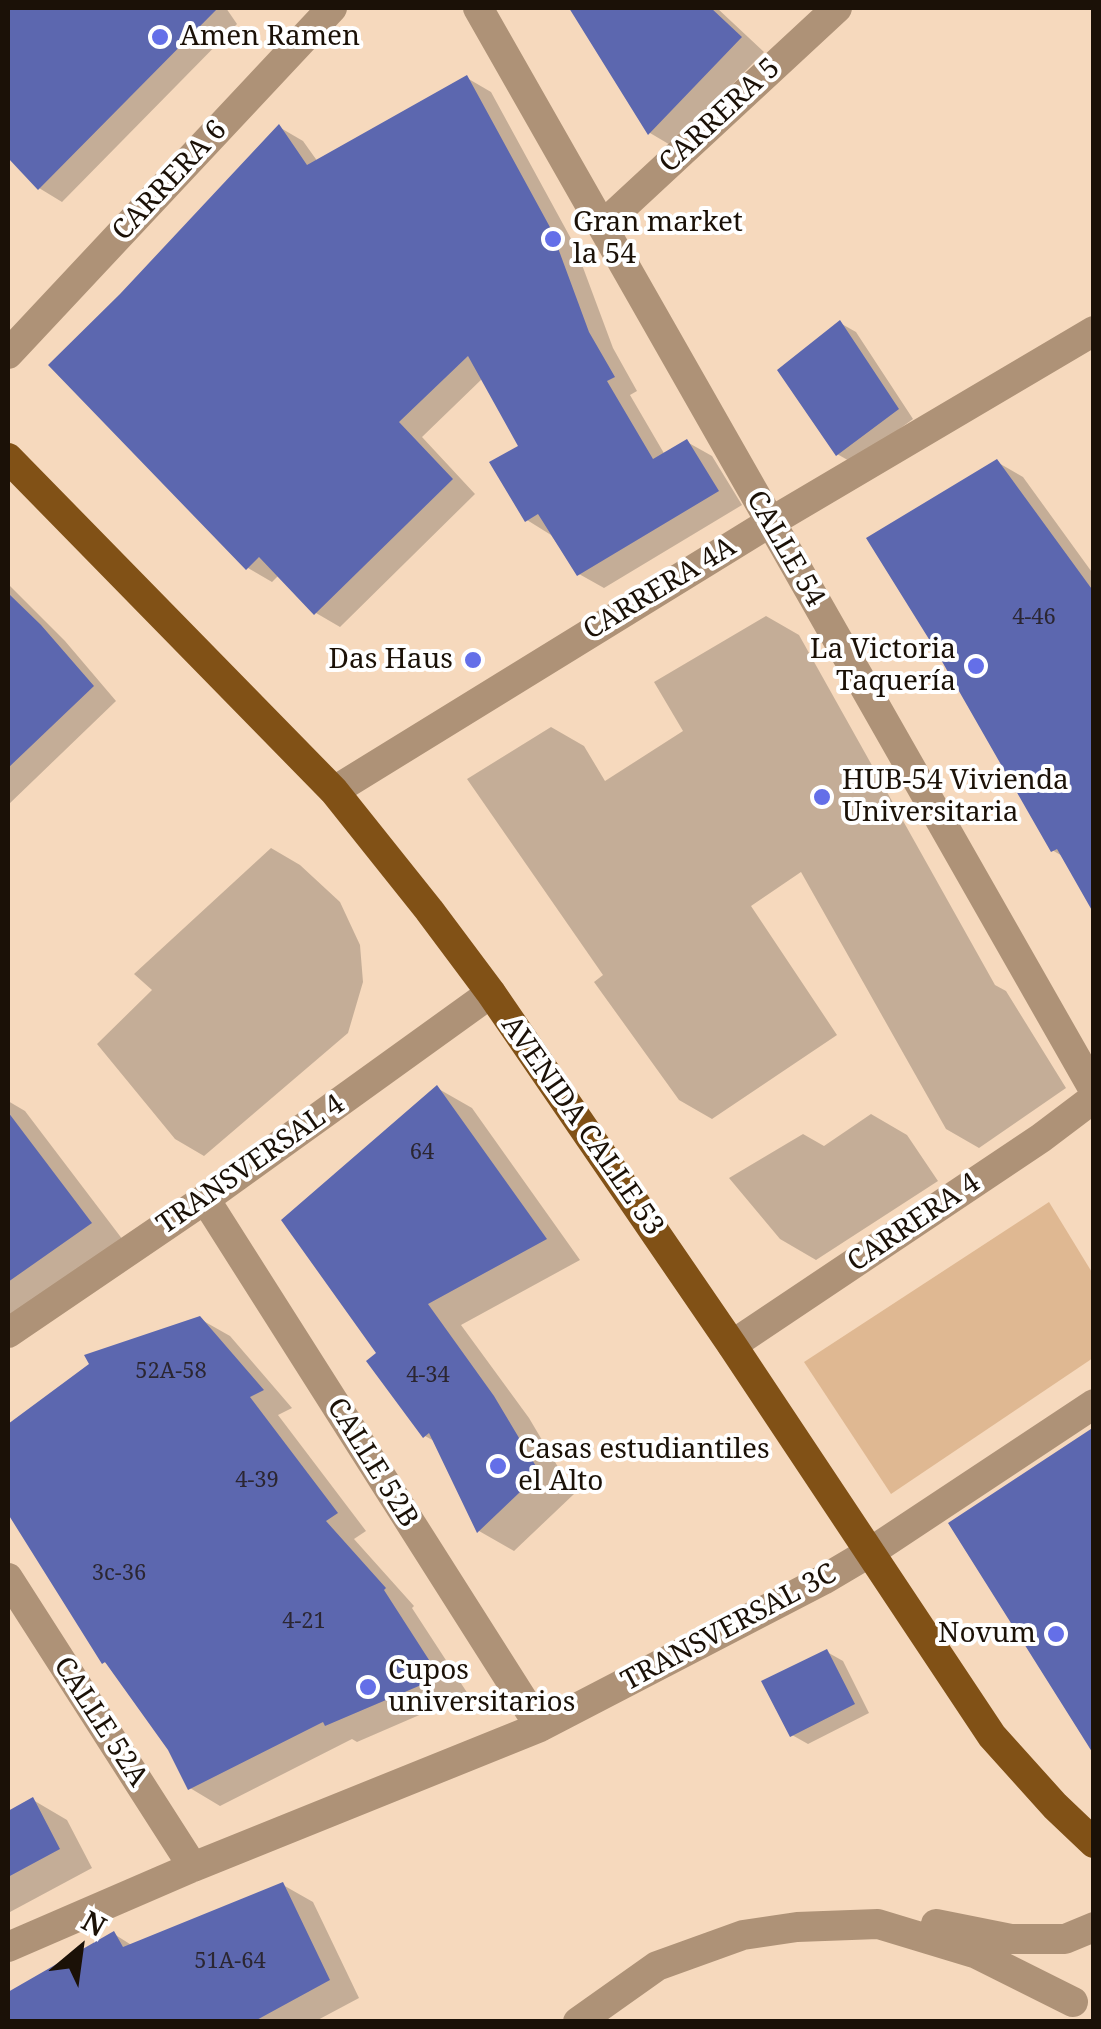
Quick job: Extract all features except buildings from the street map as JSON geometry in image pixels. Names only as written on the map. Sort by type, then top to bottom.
[{"type":"main road","name":"AVENIDA CALLE 53","points":[[8,458],[334,791],[429,910],[491,994],[872,1551],[992,1736],[1094,1843]]},
{"type":"street","name":"CARRERA 6","points":[[8,354],[332,8]]},
{"type":"street","name":"CALLE 54","points":[[478,8],[1094,1090]]},
{"type":"street","name":"CARRERA 5","points":[[602,225],[837,8]]},
{"type":"street","name":"CARRERA 4A","points":[[334,791],[769,523],[1094,331]]},
{"type":"street","name":"TRANSVERSAL 4","points":[[8,1332],[205,1199],[491,994]]},
{"type":"street","name":"CARRERA 4","points":[[732,1346],[1041,1138],[1094,1098]]},
{"type":"street","name":"CALLE 52B","points":[[205,1199],[540,1727]]},
{"type":"street","name":"TRANSVERSAL 3C","points":[[8,1947],[192,1866],[540,1727],[758,1615],[872,1551],[1094,1404]]},
{"type":"street","name":"CALLE 52A","points":[[8,1578],[192,1866]]},
{"type":"street","points":[[878,1924],[977,1954],[1074,2002]]},
{"type":"street","points":[[578,2022],[656,1966],[743,1935],[797,1927],[940,1924],[1011,1939],[1065,1939],[1094,1926]]},
{"type":"shaded area","points":[[1049,1202],[1093,1274],[1093,1358],[891,1494],[804,1362]]},
{"type":"place","name":"Amen Ramen","points":[[160,37]]},
{"type":"place","name":"Gran market la 54","points":[[553,239]]},
{"type":"place","name":"Das Haus","points":[[473,660]]},
{"type":"place","name":"La Victoria Taquería","points":[[976,666]]},
{"type":"place","name":"HUB-54 Vivienda Universitaria","points":[[822,797]]},
{"type":"place","name":"Casas estudiantiles el Alto","points":[[498,1466]]},
{"type":"place","name":"Novum","points":[[1056,1634]]},
{"type":"place","name":"Cupos universitarios","points":[[368,1687]]}]
